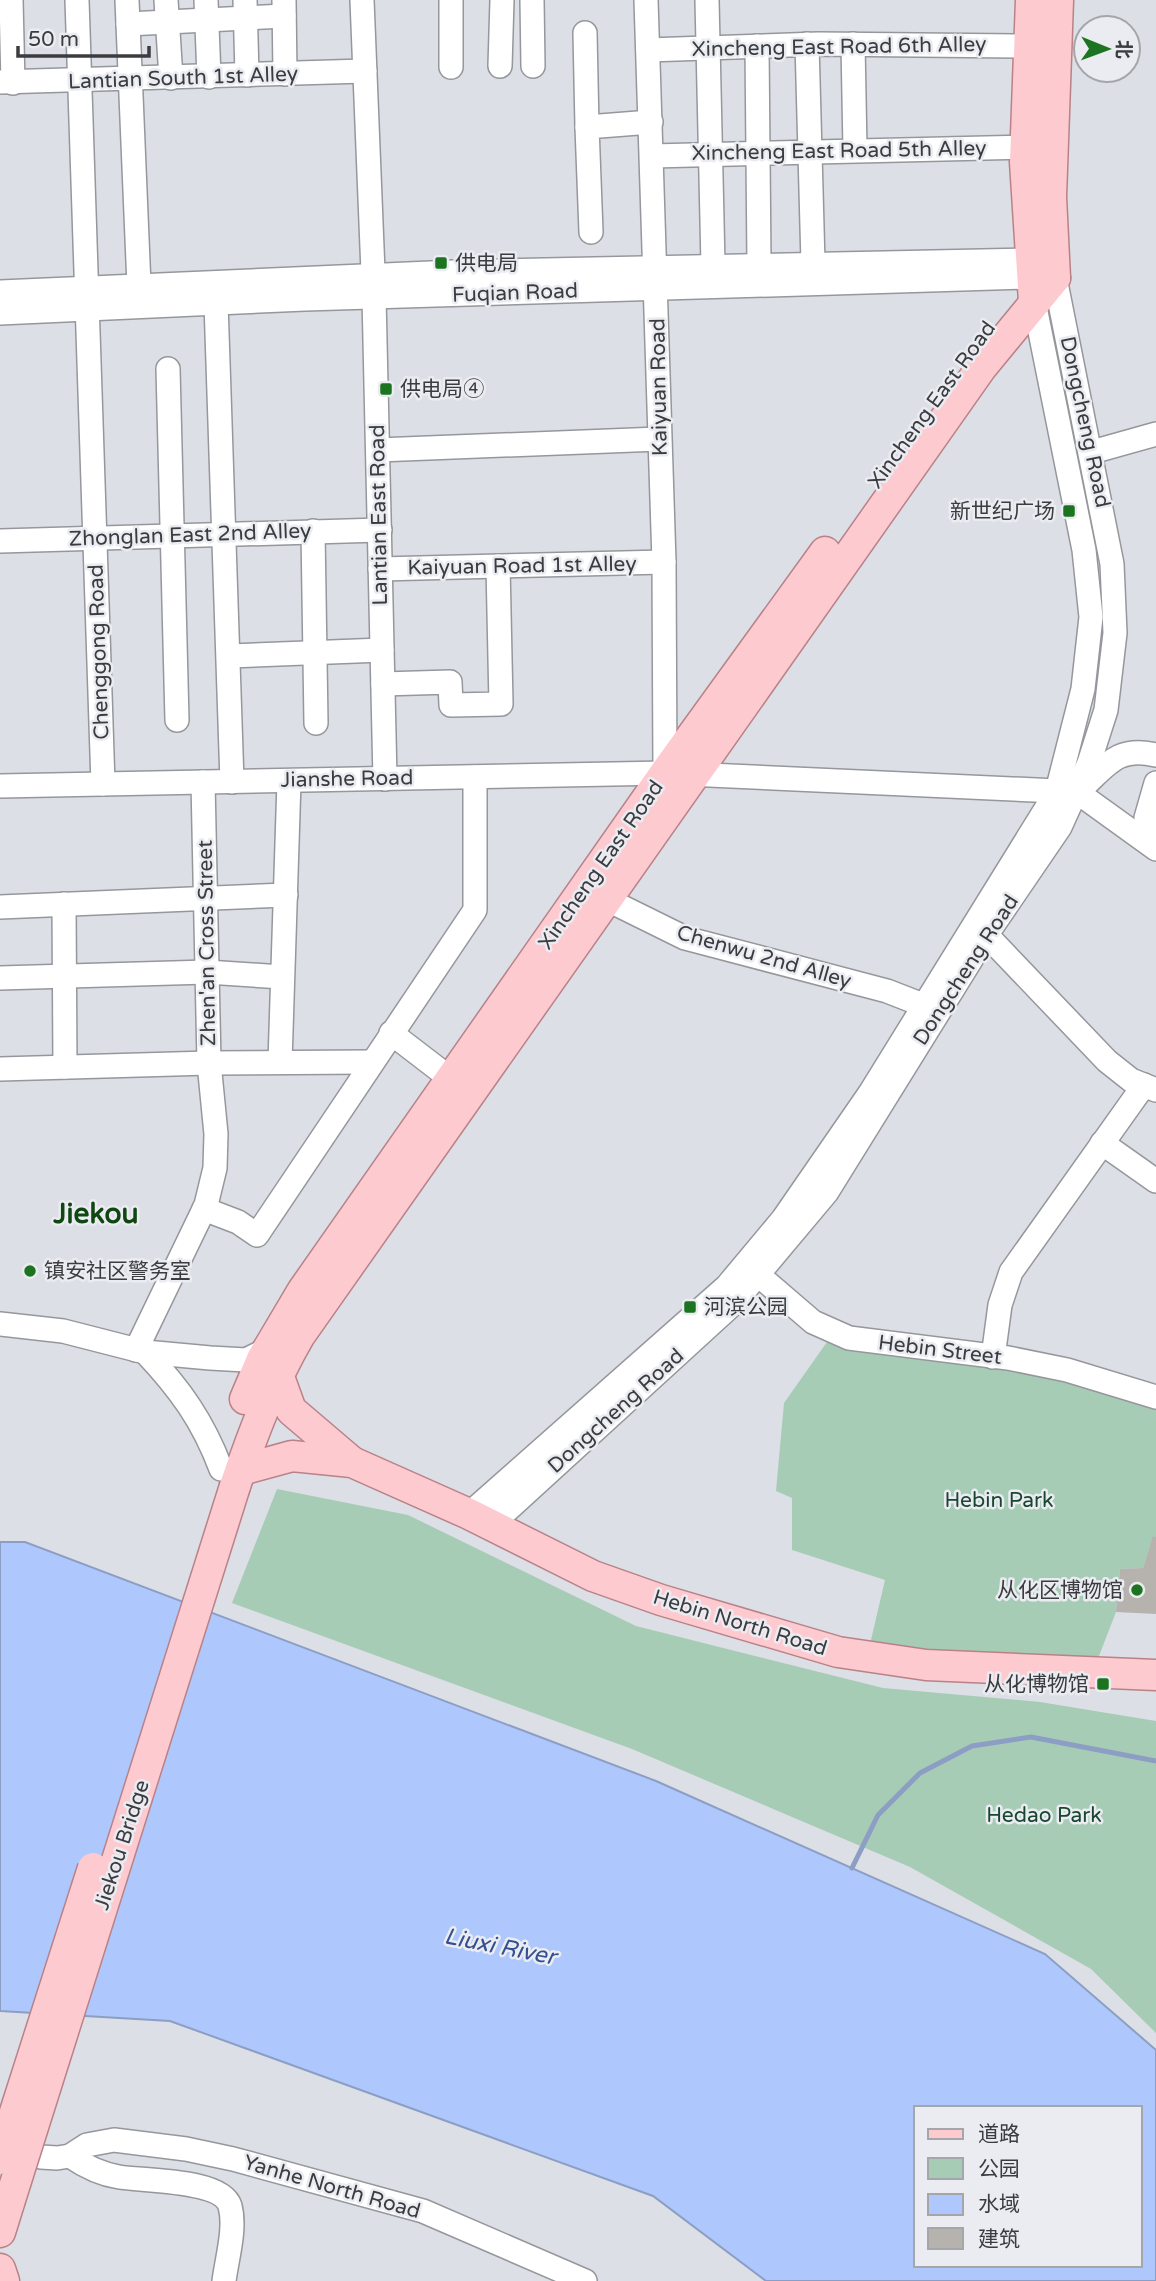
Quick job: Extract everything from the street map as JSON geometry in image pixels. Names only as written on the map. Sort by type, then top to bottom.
[{"type":"main road","points":[[1031,0],[1026,147],[1037,279]]},
{"type":"main road","points":[[1037,279],[1051,197],[1058,0]]},
{"type":"main road","name":"Xincheng East Road","points":[[228,1477],[303,1290],[451,1079],[981,368],[1037,279]]},
{"type":"main road","name":"Xincheng East Road","points":[[272,1362],[300,1335],[608,900],[679,774]]},
{"type":"main road","name":"Hebin North Road","points":[[272,1362],[291,1410],[352,1462],[480,1519],[593,1576],[661,1600],[838,1652],[926,1665],[1156,1675]]},
{"type":"main road","name":"Hebin North Road","points":[[228,1477],[292,1456],[352,1462]]},
{"type":"main road","name":"Jiekou Bridge","points":[[0,2159],[228,1477]]},
{"type":"main road","name":"Jiekou Bridge","points":[[0,2232],[228,1477]]},
{"type":"main road","points":[[0,2269],[4,2281]]},
{"type":"street","points":[[6,83],[11,0]]},
{"type":"street","name":"Chenggong Road","points":[[77,0],[103,784]]},
{"type":"street","points":[[127,0],[139,286]]},
{"type":"street","name":"Lantian East Road","points":[[362,0],[378,450],[385,779]]},
{"type":"street","points":[[451,0],[451,67]]},
{"type":"street","points":[[500,66],[502,0]]},
{"type":"street","points":[[533,0],[533,66]]},
{"type":"street","name":"Kaiyuan Road","points":[[646,0],[664,562],[679,774]]},
{"type":"street","points":[[707,0],[713,265]]},
{"type":"street","points":[[128,24],[167,11],[284,8],[285,74]]},
{"type":"street","points":[[245,9],[247,75]]},
{"type":"street","points":[[206,10],[209,77]]},
{"type":"street","points":[[167,11],[171,78]]},
{"type":"street","points":[[585,33],[591,232]]},
{"type":"street","points":[[807,44],[813,263]]},
{"type":"street","name":"Xincheng East Road 6th Alley","points":[[648,50],[807,44],[1030,46]]},
{"type":"street","points":[[853,44],[855,150]]},
{"type":"street","points":[[757,46],[759,264]]},
{"type":"street","name":"Lantian South 1st Alley","points":[[6,83],[365,71]]},
{"type":"street","points":[[587,127],[651,122]]},
{"type":"street","name":"Xincheng East Road 5th Alley","points":[[652,156],[1026,147]]},
{"type":"street","name":"Fuqian Road","points":[[656,277],[713,265],[813,263],[1037,279]]},
{"type":"street","name":"Fuqian Road","points":[[0,313],[86,299],[139,286],[373,286],[656,277],[1037,279]]},
{"type":"street","name":"Dongcheng Road","points":[[480,1519],[734,1303],[783,1219],[827,1158],[923,1005],[981,928],[1040,859],[1067,792],[1106,710],[1115,633],[1112,564],[1092,452],[1037,279]]},
{"type":"street","name":"Dongcheng Road","points":[[1037,279],[1084,550],[1091,617],[1067,792]]},
{"type":"street","name":"Fuqian Road","points":[[0,292],[86,299],[216,303],[373,286]]},
{"type":"street","points":[[216,303],[232,782]]},
{"type":"street","points":[[169,369],[177,720]]},
{"type":"street","points":[[1092,452],[1156,434]]},
{"type":"street","points":[[378,450],[659,439]]},
{"type":"street","name":"Zhonglan East 2nd Alley","points":[[0,541],[380,530]]},
{"type":"street","points":[[313,531],[316,723]]},
{"type":"street","name":"Kaiyuan Road 1st Alley","points":[[380,569],[664,562]]},
{"type":"street","points":[[383,684],[450,682],[451,705],[501,704],[498,566]]},
{"type":"street","points":[[229,656],[382,650]]},
{"type":"street","points":[[1156,755],[1130,750],[1114,758],[1067,792],[1156,849]]},
{"type":"street","name":"Jianshe Road","points":[[0,786],[679,774],[1067,792]]},
{"type":"street","points":[[204,1209],[238,1222],[257,1235],[475,910],[475,777]]},
{"type":"street","points":[[280,1062],[289,780]]},
{"type":"street","name":"Zhen'an Cross Street","points":[[0,1069],[209,1063],[204,782]]},
{"type":"street","points":[[1156,783],[1146,818],[1156,843]]},
{"type":"street","points":[[0,906],[286,895]]},
{"type":"street","name":"Chenwu 2nd Alley","points":[[608,900],[685,938],[887,991],[923,1005]]},
{"type":"street","points":[[64,904],[65,1067]]},
{"type":"street","points":[[981,928],[1107,1060],[1131,1080],[1150,1088],[1102,1143],[1011,1272],[1000,1305],[993,1357]]},
{"type":"street","name":"Dongcheng Road","points":[[752,1269],[827,1192],[981,928]]},
{"type":"street","points":[[0,978],[207,972],[282,977]]},
{"type":"street","points":[[391,1033],[451,1079]]},
{"type":"street","points":[[141,1351],[204,1209],[215,1168],[216,1134],[209,1063],[372,1062]]},
{"type":"street","points":[[1102,1143],[1156,1181]]},
{"type":"street","name":"Hebin Street","points":[[752,1269],[813,1322],[849,1338],[993,1357],[1067,1370],[1156,1397]]},
{"type":"street","points":[[0,1324],[63,1331],[141,1351],[272,1362]]},
{"type":"street","points":[[141,1351],[180,1388],[228,1477]]},
{"type":"street","points":[[0,2138],[16,2149],[41,2157],[70,2156],[91,2170],[120,2177],[217,2191],[229,2203],[232,2223],[225,2281]]},
{"type":"street","name":"Yanhe North Road","points":[[70,2156],[87,2145],[114,2140],[186,2149],[280,2171],[423,2211],[585,2281]]},
{"type":"green space","name":"Hebin Park","points":[[834,1332],[1156,1397],[1156,1546],[1150,1546],[1143,1568],[1120,1569],[1116,1612],[1092,1674],[867,1657],[885,1580],[792,1550],[792,1498],[776,1491],[784,1403]]},
{"type":"green space","name":"Hedao Park","points":[[277,1489],[408,1515],[636,1626],[883,1688],[1040,1702],[1156,1721],[1156,2033],[1091,1969],[910,1867],[632,1749],[232,1603]]},
{"type":"water","name":"Liuxi River","points":[[0,1542],[25,1542],[656,1781],[1045,1954],[1156,2050],[1156,2281],[766,2281],[653,2196],[170,2021],[0,2011]]},
{"type":"building","name":"从化区博物馆","points":[[1153,1536],[1156,1537],[1156,1614],[1116,1612],[1120,1569],[1143,1568]]},
{"type":"waterway","points":[[852,1868],[878,1815],[920,1773],[972,1746],[1031,1737],[1156,1761]]},
{"type":"place","name":"供电局","points":[[441,263]]},
{"type":"place","name":"供电局④","points":[[386,389]]},
{"type":"place","name":"新世纪广场","points":[[1069,511]]},
{"type":"place","name":"镇安社区警务室","points":[[30,1271]]},
{"type":"place","name":"河滨公园","points":[[690,1307]]},
{"type":"place","name":"从化区博物馆","points":[[1137,1590]]},
{"type":"place","name":"从化博物馆","points":[[1103,1684]]},
{"type":"district","name":"Jiekou","points":[[96,1214]]}]
